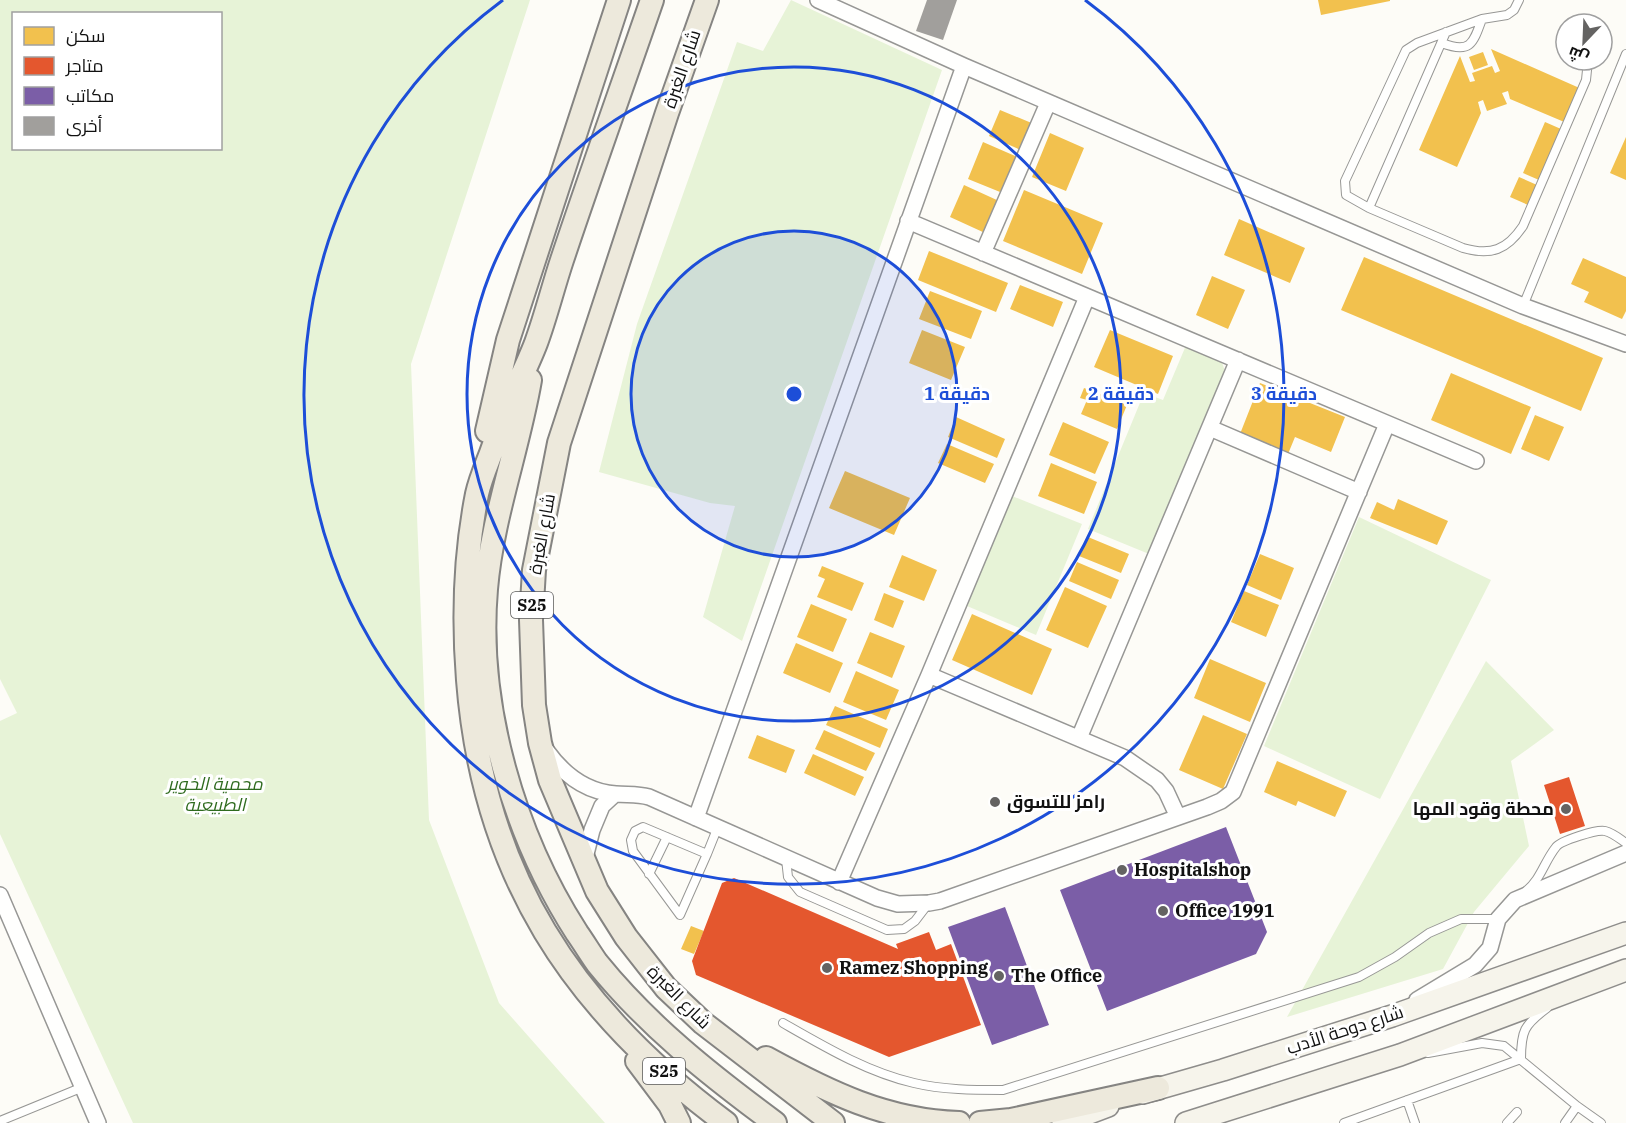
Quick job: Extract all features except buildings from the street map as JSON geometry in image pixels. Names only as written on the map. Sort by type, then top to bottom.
[{"type":"main road","points":[[478,490],[485,439],[508,340],[620,0]]},
{"type":"main road","name":"S25","points":[[652,0],[569,239],[536,344],[508,406],[478,490],[467,568],[466,637],[470,709],[476,753],[485,793],[514,876],[534,914],[559,954],[606,1015],[639,1051],[726,1123]]},
{"type":"main road","name":"شارع الغبرة","points":[[707,0],[667,113],[559,443],[534,570],[531,620],[534,705],[540,742],[550,780],[584,862],[597,891],[645,964],[666,988],[703,1023],[832,1123]]},
{"type":"main road","points":[[536,344],[527,395],[494,538],[486,589],[489,684],[507,778],[540,868],[596,961],[632,1003],[667,1037],[717,1080],[775,1123]]},
{"type":"main road","name":"شارع دوحة الأدب","points":[[1064,1123],[1158,1088],[1223,1070],[1392,1016],[1626,933]]},
{"type":"main road","points":[[1186,1123],[1400,1055],[1626,970]]},
{"type":"main road","points":[[606,1015],[670,1105],[679,1123]]},
{"type":"main road","points":[[703,1023],[811,1083],[844,1098],[906,1117],[959,1123]]},
{"type":"main road","points":[[980,1123],[1011,1120],[1158,1088]]},
{"type":"street","points":[[818,0],[964,66],[1523,306],[1626,344]]},
{"type":"street","points":[[696,818],[964,66]]},
{"type":"street","points":[[983,253],[1048,102]]},
{"type":"street","points":[[908,221],[1476,461]]},
{"type":"street","points":[[839,882],[929,675],[1087,297]]},
{"type":"street","points":[[1079,738],[1238,360]]},
{"type":"street","points":[[540,742],[575,781],[615,794],[634,793],[649,797],[786,860],[877,898],[898,904],[929,903],[1221,801],[1233,792],[1388,424]]},
{"type":"street","points":[[1210,428],[1359,492]]},
{"type":"street","points":[[929,675],[1125,759],[1157,780],[1166,791],[1178,817]]},
{"type":"street","points":[[584,862],[592,830],[602,806],[615,794]]},
{"type":"street","points":[[1392,1016],[1475,965],[1490,948],[1498,920],[1515,900],[1626,853]]},
{"type":"street","points":[[0,895],[98,1123]]},
{"type":"lane","points":[[1519,0],[1514,10],[1507,15],[1482,19],[1446,32],[1411,46],[1402,55],[1347,175],[1346,195],[1369,208],[1463,248],[1477,252],[1491,252],[1504,246],[1516,238],[1523,226],[1586,80],[1587,72]]},
{"type":"lane","points":[[1442,42],[1456,48],[1467,47],[1475,40],[1482,19]]},
{"type":"lane","points":[[1369,208],[1446,32]]},
{"type":"lane","points":[[1523,306],[1626,54]]},
{"type":"lane","points":[[707,854],[643,827],[634,831],[631,840],[633,851],[680,915],[707,854],[717,829]]},
{"type":"lane","points":[[1515,900],[1539,878],[1560,843],[1600,830],[1626,843]]},
{"type":"lane","points":[[649,874],[667,837]]},
{"type":"lane","points":[[786,860],[788,877],[800,892],[887,930],[904,929],[915,921],[929,903]]},
{"type":"lane","points":[[783,1023],[866,1067],[915,1083],[968,1090],[1003,1090],[1359,977],[1395,957],[1429,933],[1461,918],[1498,920]]},
{"type":"lane","points":[[1521,1059],[1521,1038],[1528,1024],[1566,993]]},
{"type":"lane","points":[[1400,1055],[1438,1052],[1482,1043],[1504,1046],[1601,1123]]},
{"type":"lane","points":[[1344,1123],[1521,1059]]},
{"type":"lane","points":[[0,1121],[83,1087]]},
{"type":"lane","points":[[1407,1100],[1415,1123]]},
{"type":"lane","points":[[1565,1123],[1577,1106]]},
{"type":"lane","points":[[1508,1123],[1517,1112]]},
{"type":"green space","name":"محمية الخوير الطبيعية","points":[[0,0],[530,0],[411,364],[429,820],[499,1003],[605,1123],[133,1123],[0,834],[0,721],[17,713],[0,679]]},
{"type":"green space","points":[[791,0],[942,70],[742,641],[703,617],[735,506],[710,503],[599,472],[637,324],[737,42],[763,51]]},
{"type":"green space","points":[[1187,343],[1220,357],[1225,371],[1149,554],[1088,529],[1144,393],[1163,400]]},
{"type":"green space","points":[[1012,496],[1082,524],[1036,635],[967,606]]},
{"type":"green space","points":[[1359,517],[1491,580],[1380,799],[1264,746]]},
{"type":"green space","points":[[1486,661],[1554,730],[1511,761],[1529,846],[1474,912],[1443,969],[1287,1017]]},
{"type":"place","name":"رامز للتسوق","points":[[995,802]]},
{"type":"place","name":"محطة وقود المها","points":[[1566,809]]},
{"type":"place","name":"Hospitalshop","points":[[1122,870]]},
{"type":"place","name":"Office 1991","points":[[1163,911]]},
{"type":"place","name":"Ramez Shopping","points":[[827,968]]},
{"type":"place","name":"The Office","points":[[999,976]]}]
